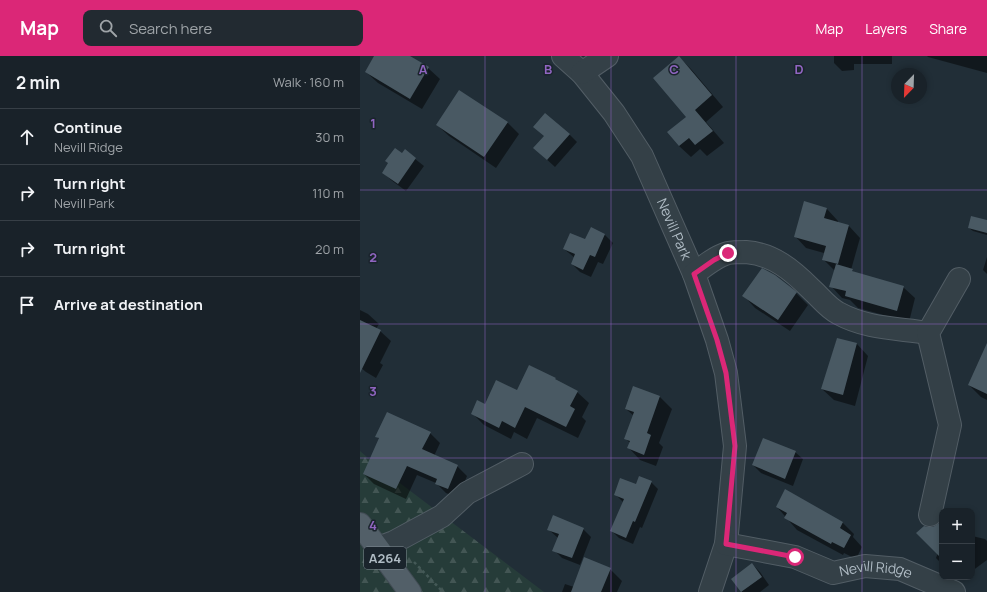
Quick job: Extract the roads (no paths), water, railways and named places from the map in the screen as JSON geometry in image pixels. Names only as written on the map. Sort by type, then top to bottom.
[{"type":"main road","name":"A264","points":[[360,524],[386,545],[410,592]]},
{"type":"street","name":"Nevill Park","points":[[563,56],[582,73],[614,113],[642,156],[694,274],[717,340],[726,373],[735,446],[726,544],[710,592]]},
{"type":"street","points":[[582,73],[608,56]]},
{"type":"street","points":[[694,274],[714,260],[728,253],[754,253],[768,256],[783,264],[839,314],[875,327],[928,333]]},
{"type":"street","points":[[930,515],[950,425],[928,333],[959,279]]},
{"type":"street","points":[[386,545],[442,516],[467,493],[522,464]]},
{"type":"street","name":"Nevill Ridge","points":[[726,544],[795,557],[833,573],[864,566],[900,569],[954,592]]}]
